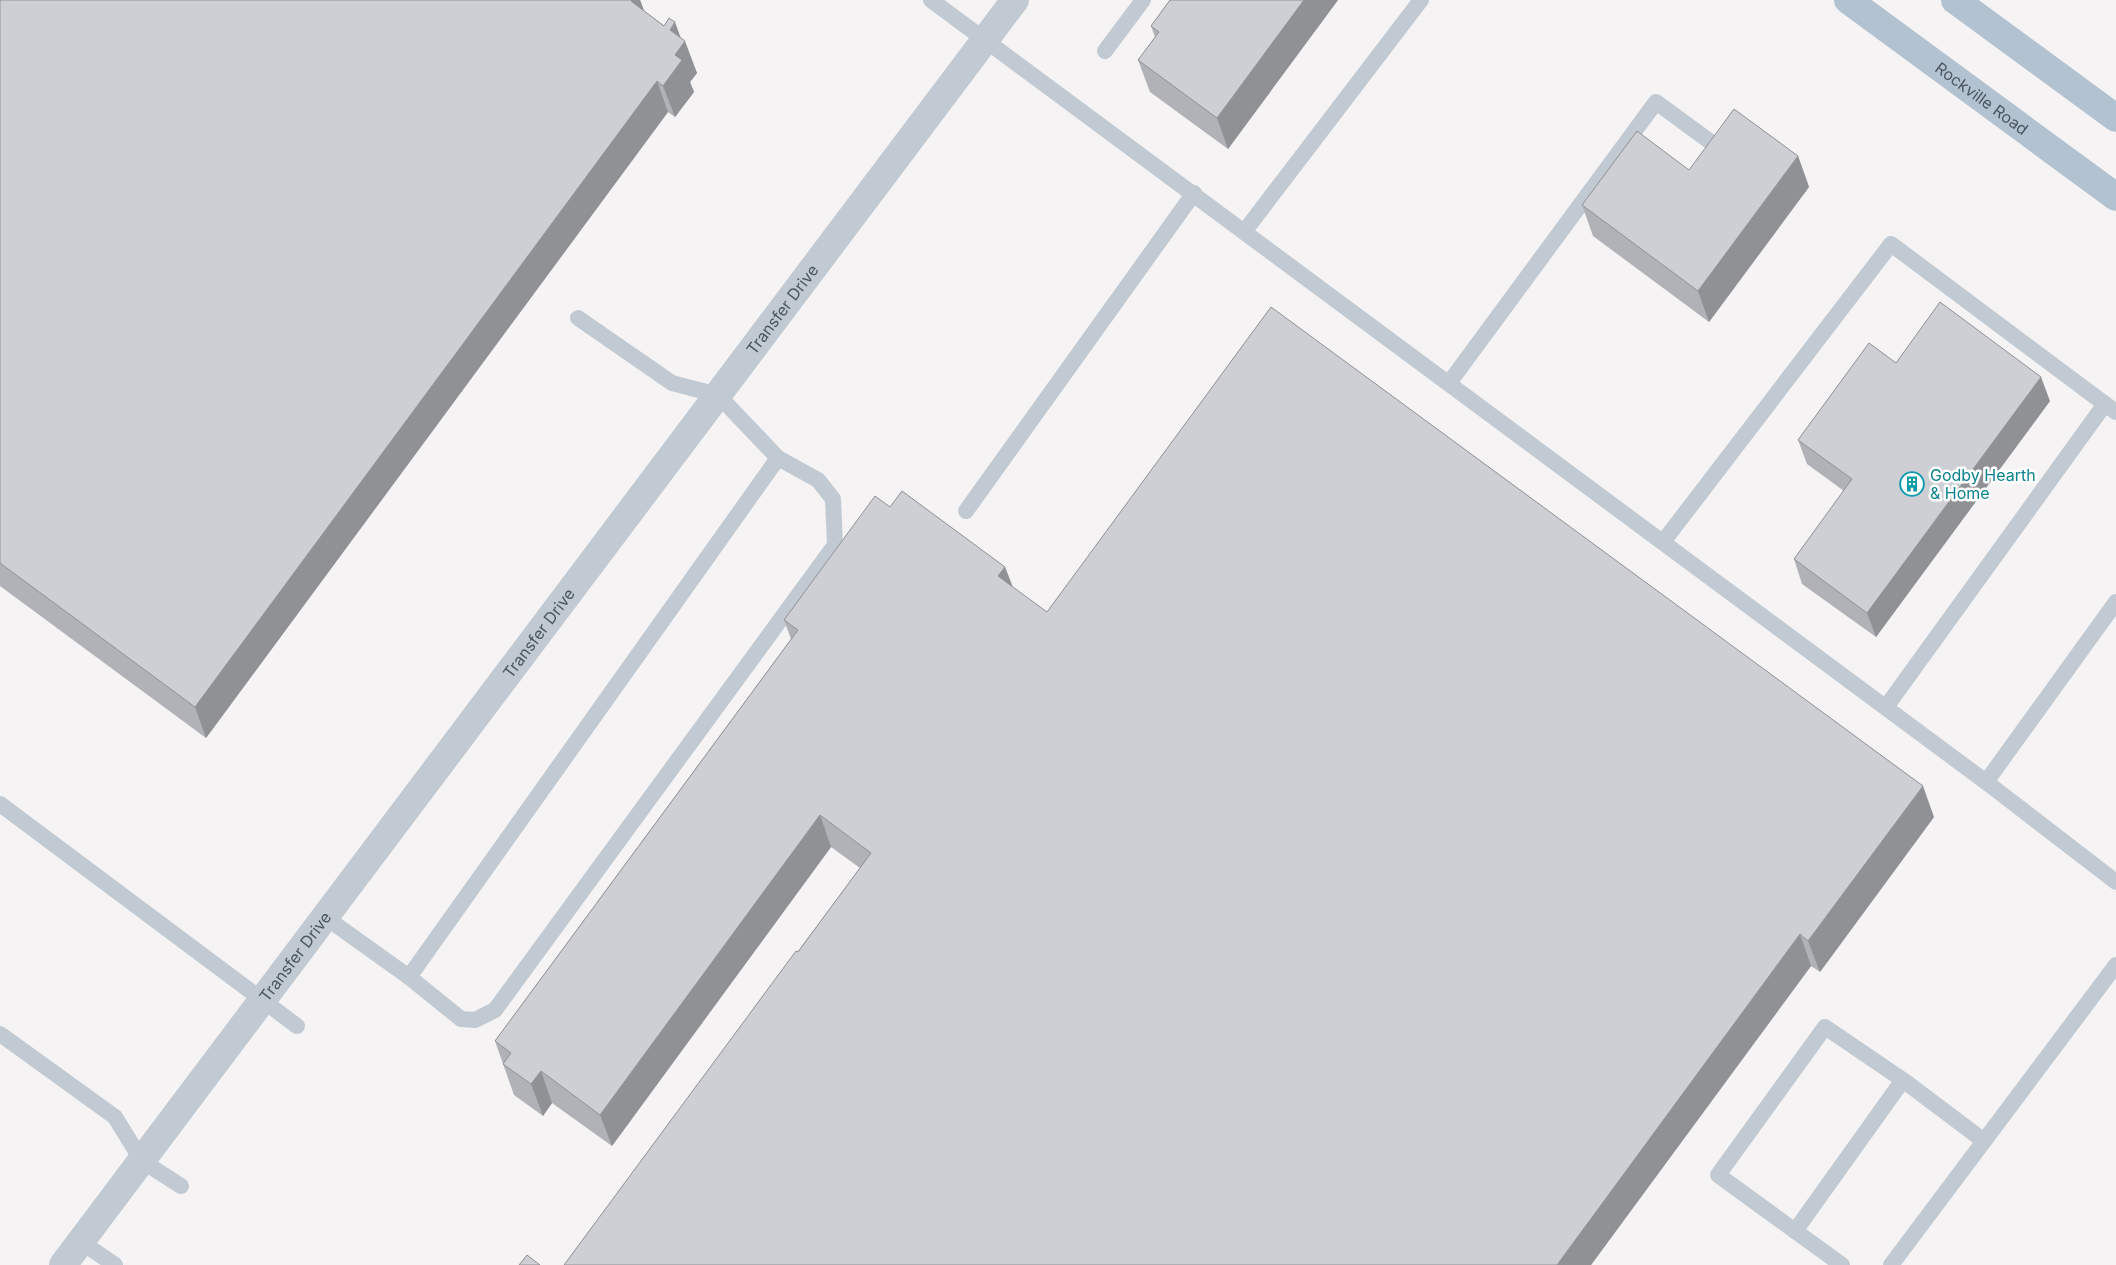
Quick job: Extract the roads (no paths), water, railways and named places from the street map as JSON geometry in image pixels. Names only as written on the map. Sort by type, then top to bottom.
[{"type":"main road","name":"Rockville Road","points":[[1848,0],[2116,197]]},
{"type":"main road","points":[[1956,0],[2116,118]]},
{"type":"street","name":"Transfer Drive","points":[[63,1265],[1015,0]]},
{"type":"lane","points":[[931,0],[1886,706],[2116,882]]},
{"type":"lane","points":[[1104,51],[1143,0]]},
{"type":"lane","points":[[1244,232],[1421,0]]},
{"type":"lane","points":[[1449,383],[1656,102],[1712,143]]},
{"type":"lane","points":[[966,511],[1194,193]]},
{"type":"lane","points":[[1663,542],[1891,244],[2110,408],[1886,706]]},
{"type":"lane","points":[[325,917],[461,1018],[475,1020],[495,1010],[835,546],[832,499],[818,480],[778,458],[718,395],[672,383],[578,318]]},
{"type":"lane","points":[[409,978],[778,458]]},
{"type":"lane","points":[[1986,782],[2116,602]]},
{"type":"lane","points":[[0,804],[264,999],[297,1026]]},
{"type":"lane","points":[[1891,1265],[2116,965]]},
{"type":"lane","points":[[1842,1265],[1718,1176],[1825,1027],[1903,1080],[1984,1142]]},
{"type":"lane","points":[[0,1034],[115,1117],[142,1161],[181,1186]]},
{"type":"lane","points":[[1795,1231],[1903,1080]]},
{"type":"lane","points":[[81,1242],[115,1265]]},
{"type":"place","name":"Godby Hearth & Home","points":[[1912,484]]}]
